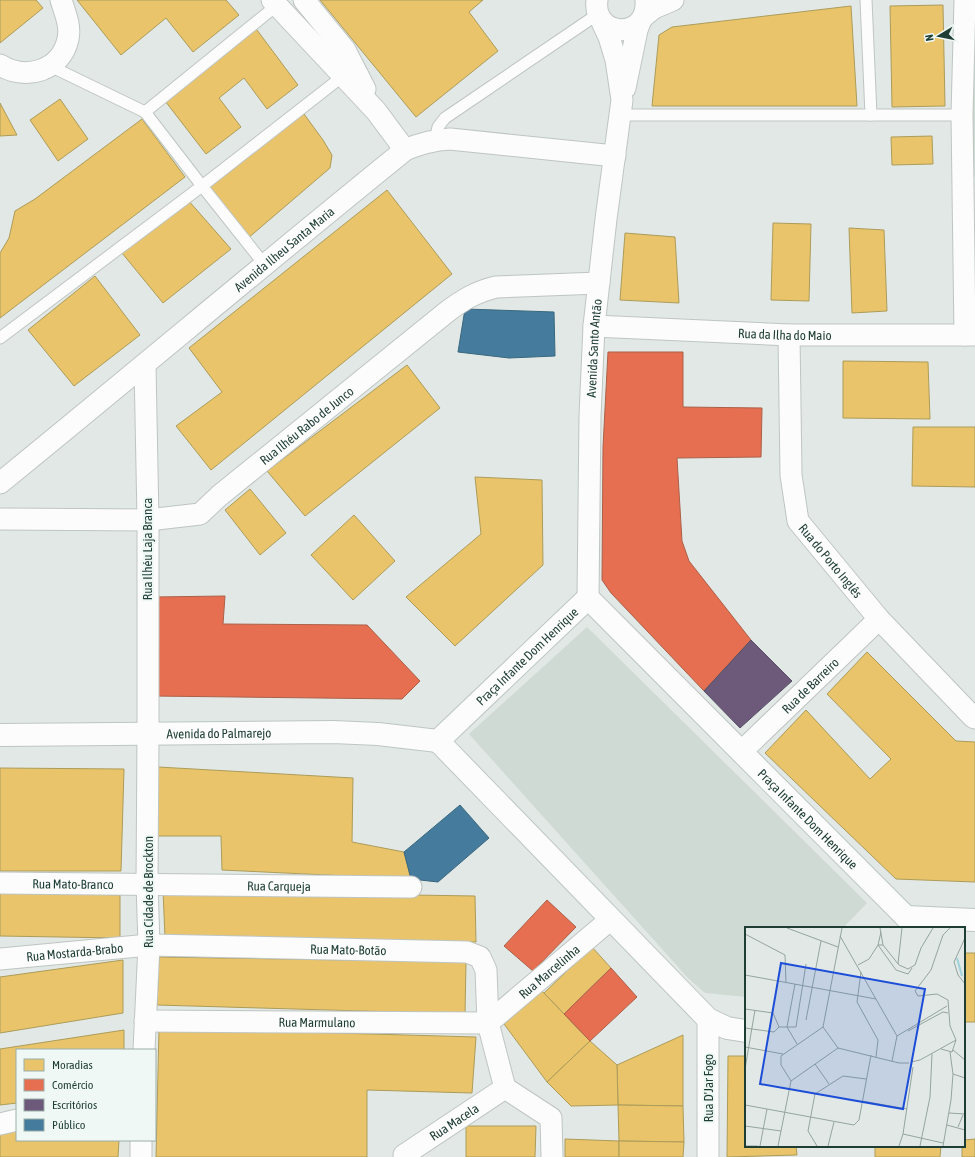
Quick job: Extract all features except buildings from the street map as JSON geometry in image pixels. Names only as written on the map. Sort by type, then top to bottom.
[{"type":"street","points":[[0,65],[6,69],[18,73],[31,73],[42,71],[58,58],[64,51],[68,39],[69,27],[61,0]]},
{"type":"street","points":[[304,0],[344,50],[376,111]]},
{"type":"street","points":[[597,8],[609,27],[617,30],[626,30],[633,28],[643,13],[673,0]]},
{"type":"street","points":[[965,0],[962,116],[970,335]]},
{"type":"street","points":[[274,3],[376,111],[406,150]]},
{"type":"street","name":"Avenida Santo Antão","points":[[597,8],[616,60],[621,107]]},
{"type":"street","name":"Avenida Santo Antão","points":[[588,598],[590,416],[594,326],[621,107],[637,30],[643,13]]},
{"type":"street","name":"Avenida Ilheu Santa Maria","points":[[0,483],[145,365],[264,264],[406,150],[422,143],[450,139],[615,156]]},
{"type":"street","name":"Rua Ilhéu Rabo de Junco","points":[[0,519],[148,520],[200,514],[219,496],[429,326],[470,295],[496,287],[599,284]]},
{"type":"street","name":"Rua da Ilha do Maio","points":[[594,326],[789,335],[970,335]]},
{"type":"street","name":"Rua do Porto Inglês","points":[[789,335],[791,475],[798,521],[879,619],[973,718],[975,718]]},
{"type":"street","name":"Rua Ilhéu Laja Branca","points":[[145,365],[148,520],[148,733]]},
{"type":"street","name":"Praça Infante Dom Henrique","points":[[438,741],[588,598],[741,752],[900,922]]},
{"type":"street","name":"Rua de Barreiro","points":[[741,752],[879,619]]},
{"type":"street","name":"Avenida do Palmarejo","points":[[0,734],[333,732],[378,734],[438,741]]},
{"type":"street","name":"Rua Cidade de Brockton","points":[[144,1049],[148,945],[146,884],[148,733]]},
{"type":"street","points":[[438,741],[708,1019],[727,1028],[745,1031]]},
{"type":"street","name":"Rua Mato-Branco","points":[[0,882],[146,884]]},
{"type":"street","name":"Rua Carqueja","points":[[146,884],[412,886]]},
{"type":"street","name":"Rua Marcelinha","points":[[488,1023],[611,919]]},
{"type":"street","points":[[900,922],[975,920]]},
{"type":"street","name":"Rua Mostarda-Brabo","points":[[0,959],[148,945]]},
{"type":"street","name":"Rua Mato-Botão","points":[[148,945],[467,952],[480,957],[486,970],[488,1023],[505,1088]]},
{"type":"street","name":"Rua D'Jar Fogo","points":[[708,1019],[708,1157]]},
{"type":"street","name":"Rua Marmulano","points":[[145,1021],[488,1023]]},
{"type":"street","points":[[505,1088],[551,1118],[552,1157]]},
{"type":"street","name":"Rua Macela","points":[[404,1157],[404,1155],[505,1088]]},
{"type":"street","points":[[0,1124],[16,1120]]},
{"type":"street","points":[[141,1141],[141,1157]]},
{"type":"lane","points":[[866,0],[871,116]]},
{"type":"lane","points":[[145,112],[274,3]]},
{"type":"lane","points":[[435,140],[438,127],[445,118],[597,8]]},
{"type":"lane","points":[[50,66],[145,112],[264,264]]},
{"type":"lane","points":[[0,338],[202,186],[343,76]]},
{"type":"lane","points":[[621,107],[871,116],[962,116]]},
{"type":"shaded area","points":[[975,0],[975,179],[965,129]]},
{"type":"shaded area","points":[[587,627],[867,903],[844,927],[745,927],[745,997],[705,993],[688,978],[469,734]]}]
